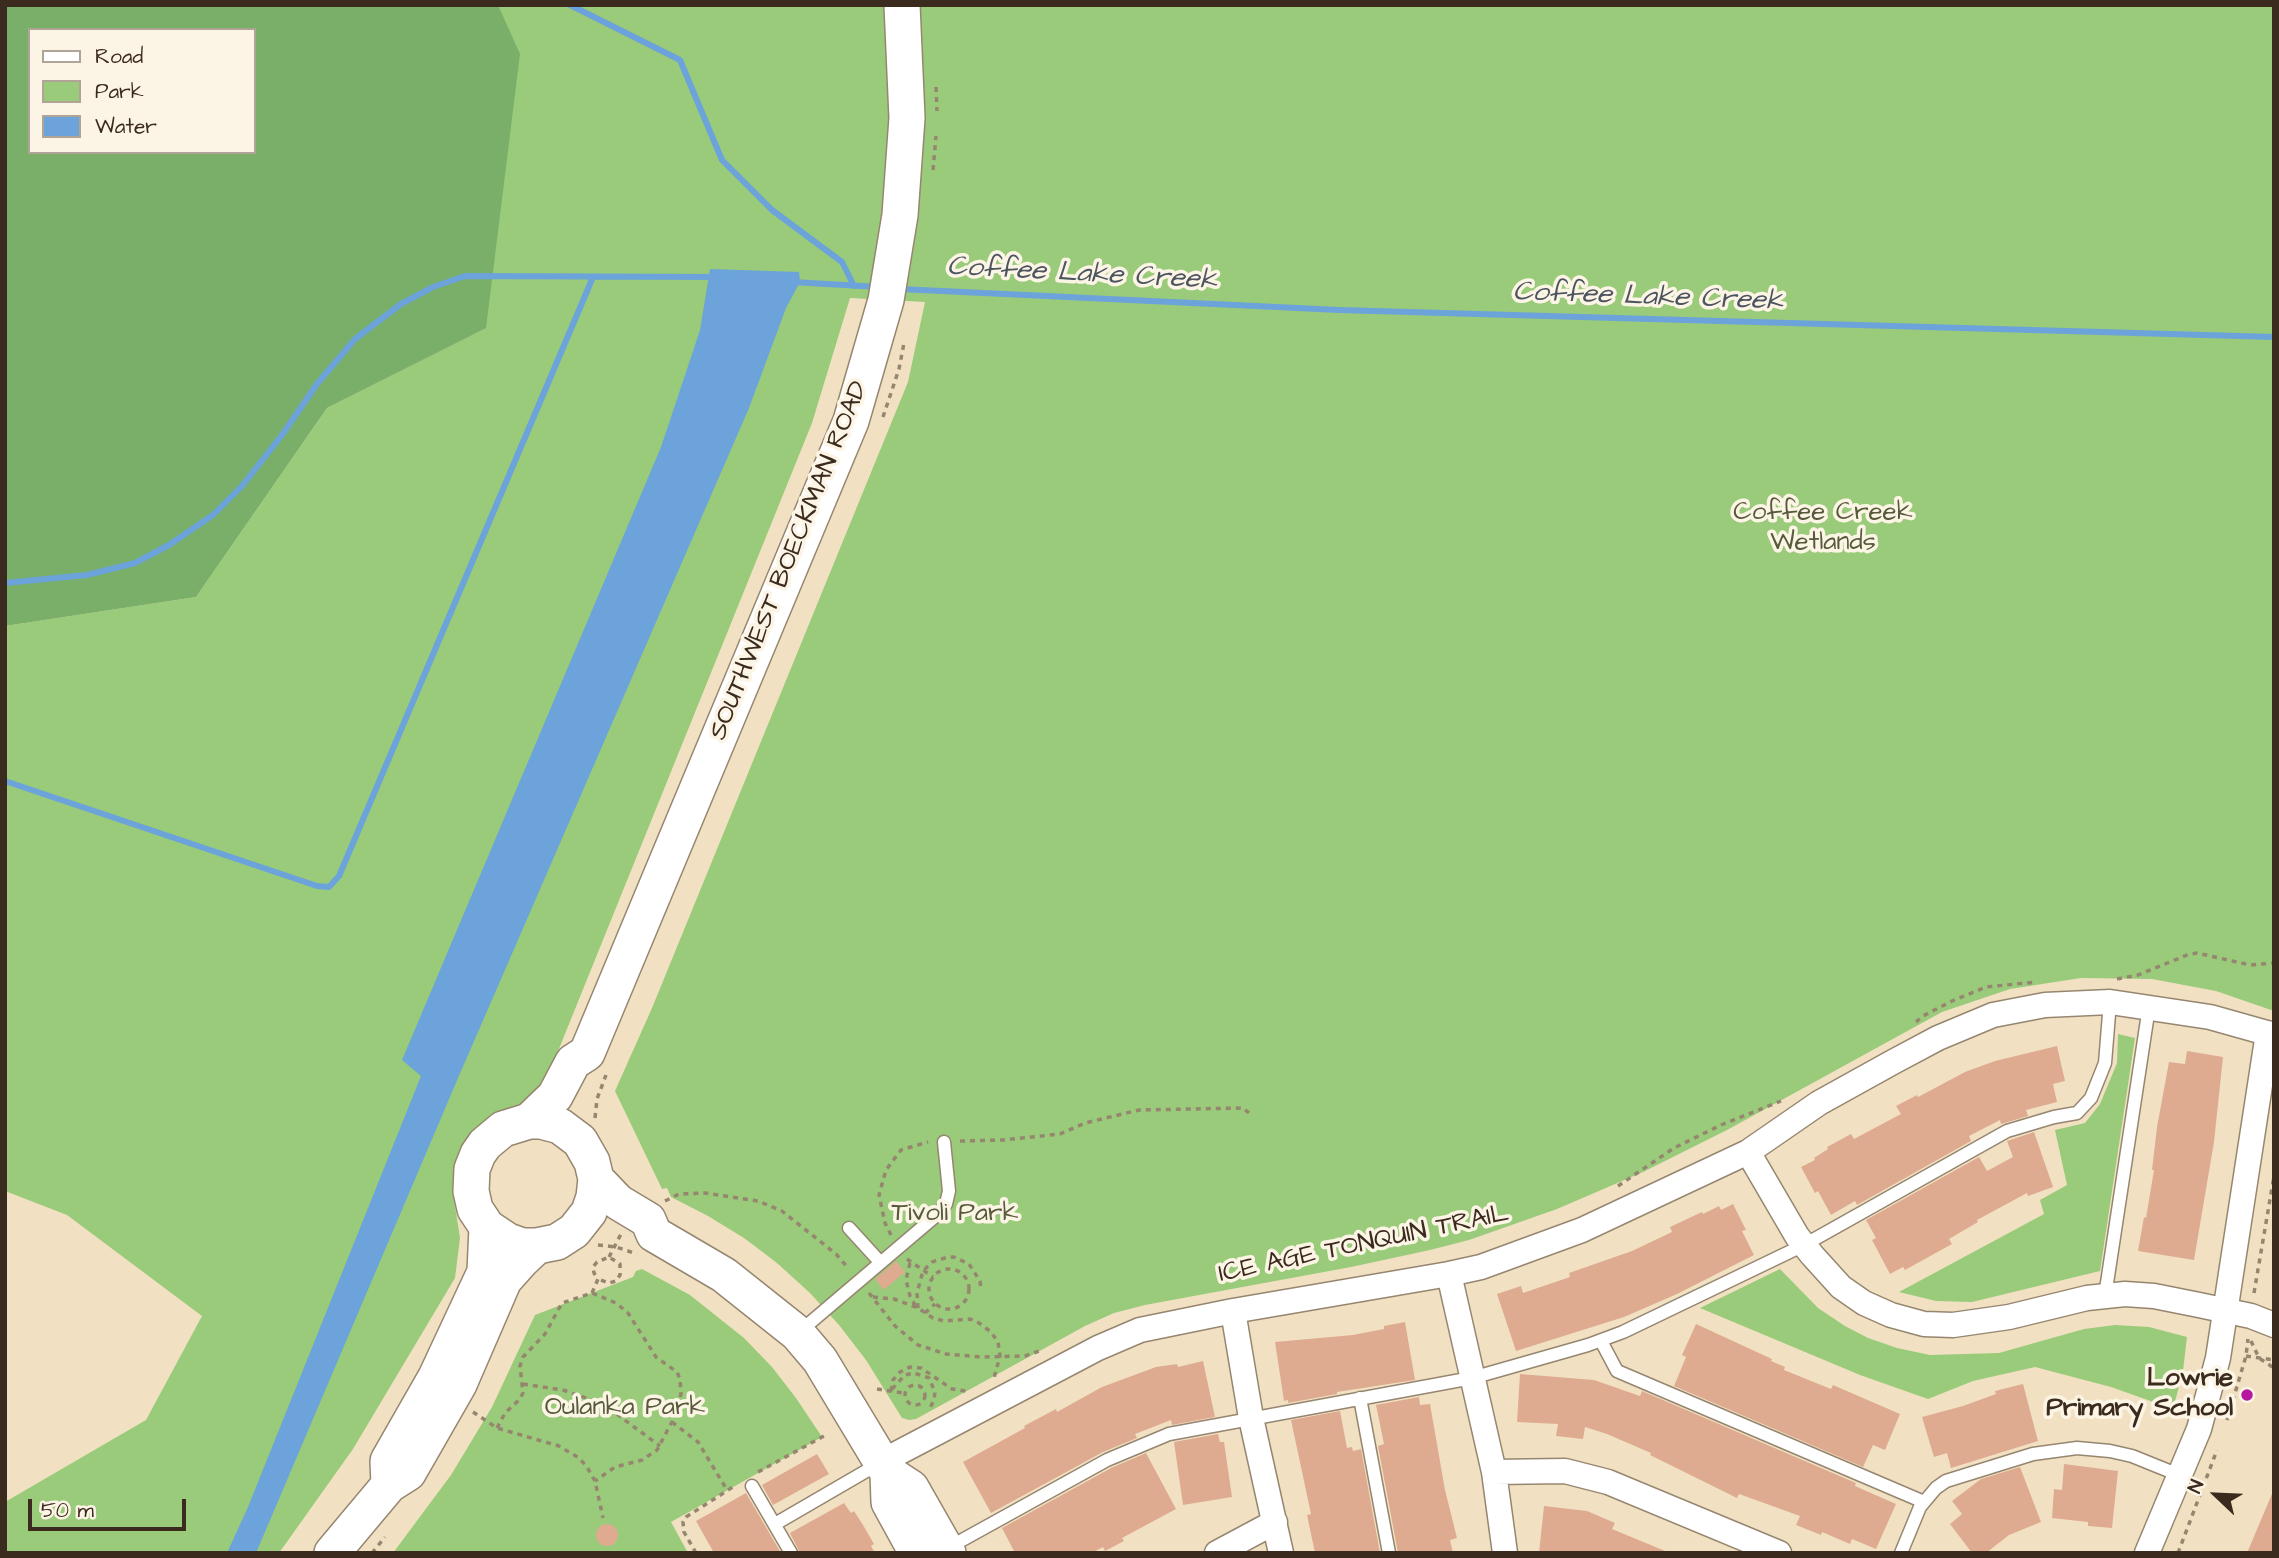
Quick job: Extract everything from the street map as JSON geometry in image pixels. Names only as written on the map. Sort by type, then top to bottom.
[{"type":"main road","name":"SOUTHWEST BOECKMAN ROAD","points":[[596,1179],[592,1162],[580,1141],[579,1107],[591,1070],[587,1054],[851,421],[864,380],[892,270],[900,215],[907,105],[903,21]]},
{"type":"main road","name":"SOUTHWEST BOECKMAN ROAD","points":[[388,1485],[388,1461],[436,1377],[485,1272],[487,1227],[475,1209],[471,1191],[472,1169],[478,1154],[493,1135],[529,1121],[555,1096],[573,1062],[587,1054]]},
{"type":"main road","points":[[529,1121],[560,1126],[580,1141]]},
{"type":"main road","points":[[487,1227],[508,1241],[522,1245],[537,1246],[557,1242],[574,1231],[589,1212],[596,1179]]},
{"type":"main road","points":[[596,1179],[618,1202],[648,1220],[650,1232]]},
{"type":"main road","points":[[574,1231],[611,1229],[638,1238],[650,1232]]},
{"type":"main road","points":[[650,1232],[724,1275],[797,1334],[820,1360],[885,1468],[911,1488],[937,1551]]},
{"type":"main road","points":[[332,1553],[388,1485],[408,1473],[458,1384],[504,1280],[537,1246]]},
{"type":"street","points":[[885,1468],[1098,1349],[1140,1331],[1233,1311],[1481,1267],[1582,1230],[1748,1152],[1819,1104],[1970,1023],[2025,1007],[2113,991],[2149,1007],[2210,1017],[2271,1034],[2218,1358],[2202,1418],[2147,1553]]},
{"type":"street","points":[[1748,1152],[1804,1245],[1841,1287],[1864,1303],[1891,1315],[1924,1324],[1953,1325],[2125,1294],[2154,1296],[2226,1311],[2274,1325]]},
{"type":"street","points":[[1449,1274],[1494,1472],[1505,1553]]},
{"type":"street","points":[[1233,1311],[1251,1418],[1280,1553]]},
{"type":"street","points":[[1494,1472],[1565,1471],[1608,1482],[1779,1553]]},
{"type":"street","points":[[1217,1553],[1275,1522]]},
{"type":"lane","points":[[937,1551],[1118,1455],[1169,1434],[1472,1378],[1601,1341],[1623,1332],[1804,1245],[2007,1130],[2077,1113],[2091,1098],[2105,1063],[2113,991]]},
{"type":"lane","points":[[2105,1296],[2149,1007]]},
{"type":"lane","points":[[797,1334],[938,1214],[946,1203],[949,1191],[944,1142]]},
{"type":"lane","points":[[849,1228],[880,1262]]},
{"type":"lane","points":[[1601,1341],[1618,1371],[1924,1502]]},
{"type":"lane","points":[[1360,1398],[1389,1553]]},
{"type":"lane","points":[[1901,1553],[1924,1502],[1936,1488],[1946,1481],[2032,1454],[2059,1449],[2092,1449],[2132,1456],[2179,1475]]},
{"type":"lane","points":[[775,1524],[885,1468]]},
{"type":"lane","points":[[752,1486],[791,1553]]},
{"type":"path","points":[[2113,991],[2138,975],[2197,953],[2250,965],[2274,963]]},
{"type":"path","points":[[1914,1024],[1923,1016],[1952,1001],[1986,988],[2022,982],[2046,982]]},
{"type":"path","points":[[589,1097],[597,1099]]},
{"type":"path","points":[[1615,1189],[1674,1148],[1732,1120],[1789,1098]]},
{"type":"path","points":[[933,1277],[910,1263],[897,1248],[885,1223],[879,1195],[886,1170],[901,1150],[924,1142],[1004,1140],[1060,1133],[1085,1122],[1139,1110],[1243,1108],[1249,1113]]},
{"type":"path","points":[[610,1257],[620,1264],[620,1275],[609,1283],[598,1279],[593,1267],[597,1262],[610,1257],[616,1247],[650,1232],[680,1194],[705,1193],[758,1201],[782,1211],[836,1254],[895,1326],[918,1345],[946,1354],[1000,1356],[1025,1356],[1047,1349]]},
{"type":"path","points":[[918,1308],[919,1281],[923,1271],[932,1262],[945,1258],[963,1259],[975,1271],[981,1289]]},
{"type":"path","points":[[910,1263],[906,1280],[910,1296],[918,1308]]},
{"type":"path","points":[[945,1270],[959,1271],[970,1289],[966,1302],[947,1310],[935,1304],[929,1293],[933,1277],[945,1270]]},
{"type":"path","points":[[592,1293],[598,1279]]},
{"type":"path","points":[[497,1429],[505,1413],[523,1393],[520,1366],[523,1357],[545,1334],[557,1309],[568,1300],[592,1293],[616,1303],[628,1313],[656,1357],[677,1372],[681,1394],[672,1422],[660,1446],[651,1456],[615,1468],[595,1481]]},
{"type":"path","points":[[873,1297],[894,1299],[944,1321],[970,1320],[991,1332],[998,1342],[1000,1356],[994,1378],[985,1386]]},
{"type":"path","points":[[925,1313],[935,1304]]},
{"type":"path","points":[[2248,1336],[2259,1358],[2274,1368]]},
{"type":"path","points":[[2246,1356],[2274,1360]]},
{"type":"path","points":[[891,1391],[893,1380],[909,1367],[930,1372],[951,1389],[961,1392],[977,1389]]},
{"type":"path","points":[[891,1391],[905,1375],[915,1373],[929,1378],[934,1386],[934,1400],[924,1416]]},
{"type":"path","points":[[523,1384],[563,1390],[603,1404],[660,1446]]},
{"type":"path","points":[[913,1384],[920,1385],[924,1390],[924,1400],[918,1405],[908,1402],[904,1393],[907,1387],[913,1384]]},
{"type":"path","points":[[924,1390],[934,1386]]},
{"type":"path","points":[[877,1389],[904,1393]]},
{"type":"path","points":[[470,1408],[497,1429],[571,1451],[587,1467],[595,1481],[603,1518]]},
{"type":"path","points":[[672,1422],[698,1442],[727,1490]]},
{"type":"green space","points":[[5,5],[2274,5],[2274,1011],[2216,991],[2152,979],[2081,978],[2010,989],[1942,1012],[1727,1130],[1643,1172],[1557,1209],[1469,1240],[1430,1250],[1114,1313],[1085,1326],[916,1419],[902,1418],[866,1360],[810,1293],[744,1238],[671,1197],[667,1188],[662,1189],[615,1091],[652,1008],[908,382],[925,302],[850,298],[812,423],[550,1071],[531,1100],[497,1114],[457,1163],[453,1193],[460,1238],[455,1278],[353,1449],[279,1553],[5,1553],[5,1502],[146,1420],[202,1316],[67,1215],[5,1191],[5,626],[196,597],[327,408],[485,328],[5,158]]},
{"type":"green space","points":[[5,5],[498,5],[520,54],[486,328],[327,408],[196,597],[5,626]]},
{"type":"green space","points":[[2118,1034],[2135,1038],[2100,1271],[1972,1302],[1936,1301],[1899,1292],[2044,1214],[2040,1200],[2067,1185],[2055,1130],[2085,1123],[2100,1104],[2117,1063]]},
{"type":"green space","name":"Oulanka Park","points":[[642,1269],[690,1295],[744,1338],[772,1367],[822,1437],[671,1522],[688,1553],[393,1553],[451,1475],[492,1407],[535,1315],[633,1277],[636,1271]]},
{"type":"green space","points":[[1780,1269],[1818,1308],[1845,1326],[1897,1348],[1930,1355],[1999,1353],[2084,1329],[2115,1325],[2149,1327],[2187,1337],[2183,1371],[2173,1409],[2111,1387],[2035,1367],[1973,1381],[1928,1399],[1860,1375],[1700,1308]]},
{"type":"water","points":[[710,269],[799,272],[800,282],[786,308],[749,408],[458,1078],[256,1553],[227,1553],[248,1507],[421,1076],[402,1060],[661,447],[700,330]]},
{"type":"building","points":[[2057,1046],[2065,1081],[2053,1084],[2057,1102],[2026,1110],[2028,1116],[2001,1124],[2000,1120],[1969,1136],[1971,1141],[1857,1205],[1855,1201],[1831,1215],[1801,1167],[1815,1160],[1827,1147],[1851,1134],[1854,1139],[1901,1114],[1896,1106],[1965,1072],[1995,1061]]},
{"type":"building","points":[[2187,1051],[2223,1057],[2214,1142],[2194,1260],[2138,1251],[2154,1170],[2157,1127],[2169,1062],[2185,1064]]},
{"type":"building","points":[[2034,1132],[2053,1187],[2028,1196],[2027,1193],[1977,1220],[1978,1222],[1949,1239],[1952,1244],[1905,1270],[1903,1267],[1890,1274],[1872,1240],[1876,1238],[1866,1220],[1979,1157],[1987,1171],[2013,1157],[2007,1141]]},
{"type":"building","points":[[1733,1204],[1746,1230],[1742,1231],[1754,1255],[1624,1317],[1516,1351],[1497,1294],[1521,1286],[1523,1293],[1570,1277],[1569,1273],[1632,1251],[1672,1232],[1670,1227],[1702,1212],[1703,1214],[1719,1206],[1721,1210]]},
{"type":"building","points":[[896,1261],[905,1272],[884,1290],[875,1279]]},
{"type":"building","points":[[1405,1322],[1415,1380],[1288,1403],[1288,1400],[1284,1401],[1275,1342],[1353,1335]]},
{"type":"building","points":[[1696,1324],[1772,1359],[1771,1361],[1785,1367],[1784,1370],[1831,1389],[1833,1385],[1900,1414],[1885,1450],[1873,1445],[1863,1467],[1674,1386],[1686,1357],[1682,1355]]},
{"type":"building","points":[[1203,1361],[1215,1417],[1172,1425],[1171,1420],[1135,1434],[1137,1438],[1103,1452],[991,1513],[963,1462],[1025,1428],[1024,1426],[1056,1409],[1057,1412],[1102,1387],[1156,1367],[1177,1364],[1178,1367]]},
{"type":"building","points":[[1520,1374],[1594,1380],[1640,1396],[1642,1391],[1856,1483],[1855,1486],[1896,1504],[1876,1549],[1852,1539],[1850,1544],[1822,1532],[1821,1535],[1796,1525],[1800,1516],[1739,1494],[1737,1498],[1650,1455],[1651,1453],[1607,1434],[1585,1427],[1583,1439],[1556,1436],[1558,1424],[1517,1422]]},
{"type":"building","points":[[2023,1384],[2038,1441],[1951,1468],[1947,1453],[1934,1457],[1922,1417],[1963,1406],[1996,1394],[1995,1391]]},
{"type":"building","points":[[1419,1397],[1420,1405],[1430,1404],[1445,1490],[1457,1538],[1450,1540],[1453,1553],[1398,1553],[1378,1446],[1384,1444],[1376,1405]]},
{"type":"building","points":[[1340,1411],[1347,1448],[1352,1447],[1353,1451],[1361,1449],[1380,1553],[1315,1553],[1307,1515],[1311,1514],[1291,1420]]},
{"type":"building","points":[[1218,1434],[1220,1442],[1224,1442],[1232,1497],[1183,1505],[1174,1442]]},
{"type":"building","points":[[1146,1453],[1176,1509],[1122,1538],[1124,1541],[1105,1551],[1103,1547],[1092,1553],[1015,1553],[1002,1528],[1111,1468]]},
{"type":"building","points":[[817,1454],[829,1474],[773,1505],[762,1485]]},
{"type":"building","points":[[2064,1464],[2118,1471],[2112,1528],[2052,1518],[2054,1489],[2062,1490]]},
{"type":"building","points":[[2020,1467],[2041,1522],[2009,1535],[1986,1553],[1972,1553],[1950,1524],[1962,1514],[1952,1501],[1981,1479]]},
{"type":"building","points":[[2274,1489],[2274,1553],[2247,1553]]},
{"type":"building","points":[[746,1493],[781,1553],[714,1553],[696,1521]]},
{"type":"building","points":[[844,1503],[851,1513],[854,1511],[863,1525],[874,1544],[871,1546],[875,1553],[800,1553],[790,1533]]},
{"type":"building","points":[[1544,1506],[1587,1511],[1615,1523],[1612,1529],[1670,1553],[1539,1553]]},
{"type":"building","points":[[607,1524],[615,1527],[618,1535],[615,1543],[607,1546],[599,1543],[596,1535],[599,1527]]},
{"type":"waterway","points":[[570,5],[680,60],[722,160],[772,210],[842,262],[854,286]]},
{"type":"waterway","name":"Coffee Lake Creek","points":[[5,583],[87,575],[135,563],[169,545],[213,515],[242,486],[317,384],[355,339],[401,304],[433,287],[465,276],[718,277]]},
{"type":"waterway","points":[[5,781],[317,886],[329,887],[339,876],[593,277]]},
{"type":"waterway","name":"Coffee Lake Creek","points":[[792,282],[879,287]]},
{"type":"waterway","name":"Coffee Lake Creek","points":[[900,289],[1339,310],[2274,337]]},
{"type":"place","name":"Lowrie Primary School","points":[[2247,1395]]},
{"type":"park label","name":"Coffee Creek Wetlands","points":[[1823,529]]},
{"type":"park label","name":"Tivoli Park","points":[[955,1215]]}]
